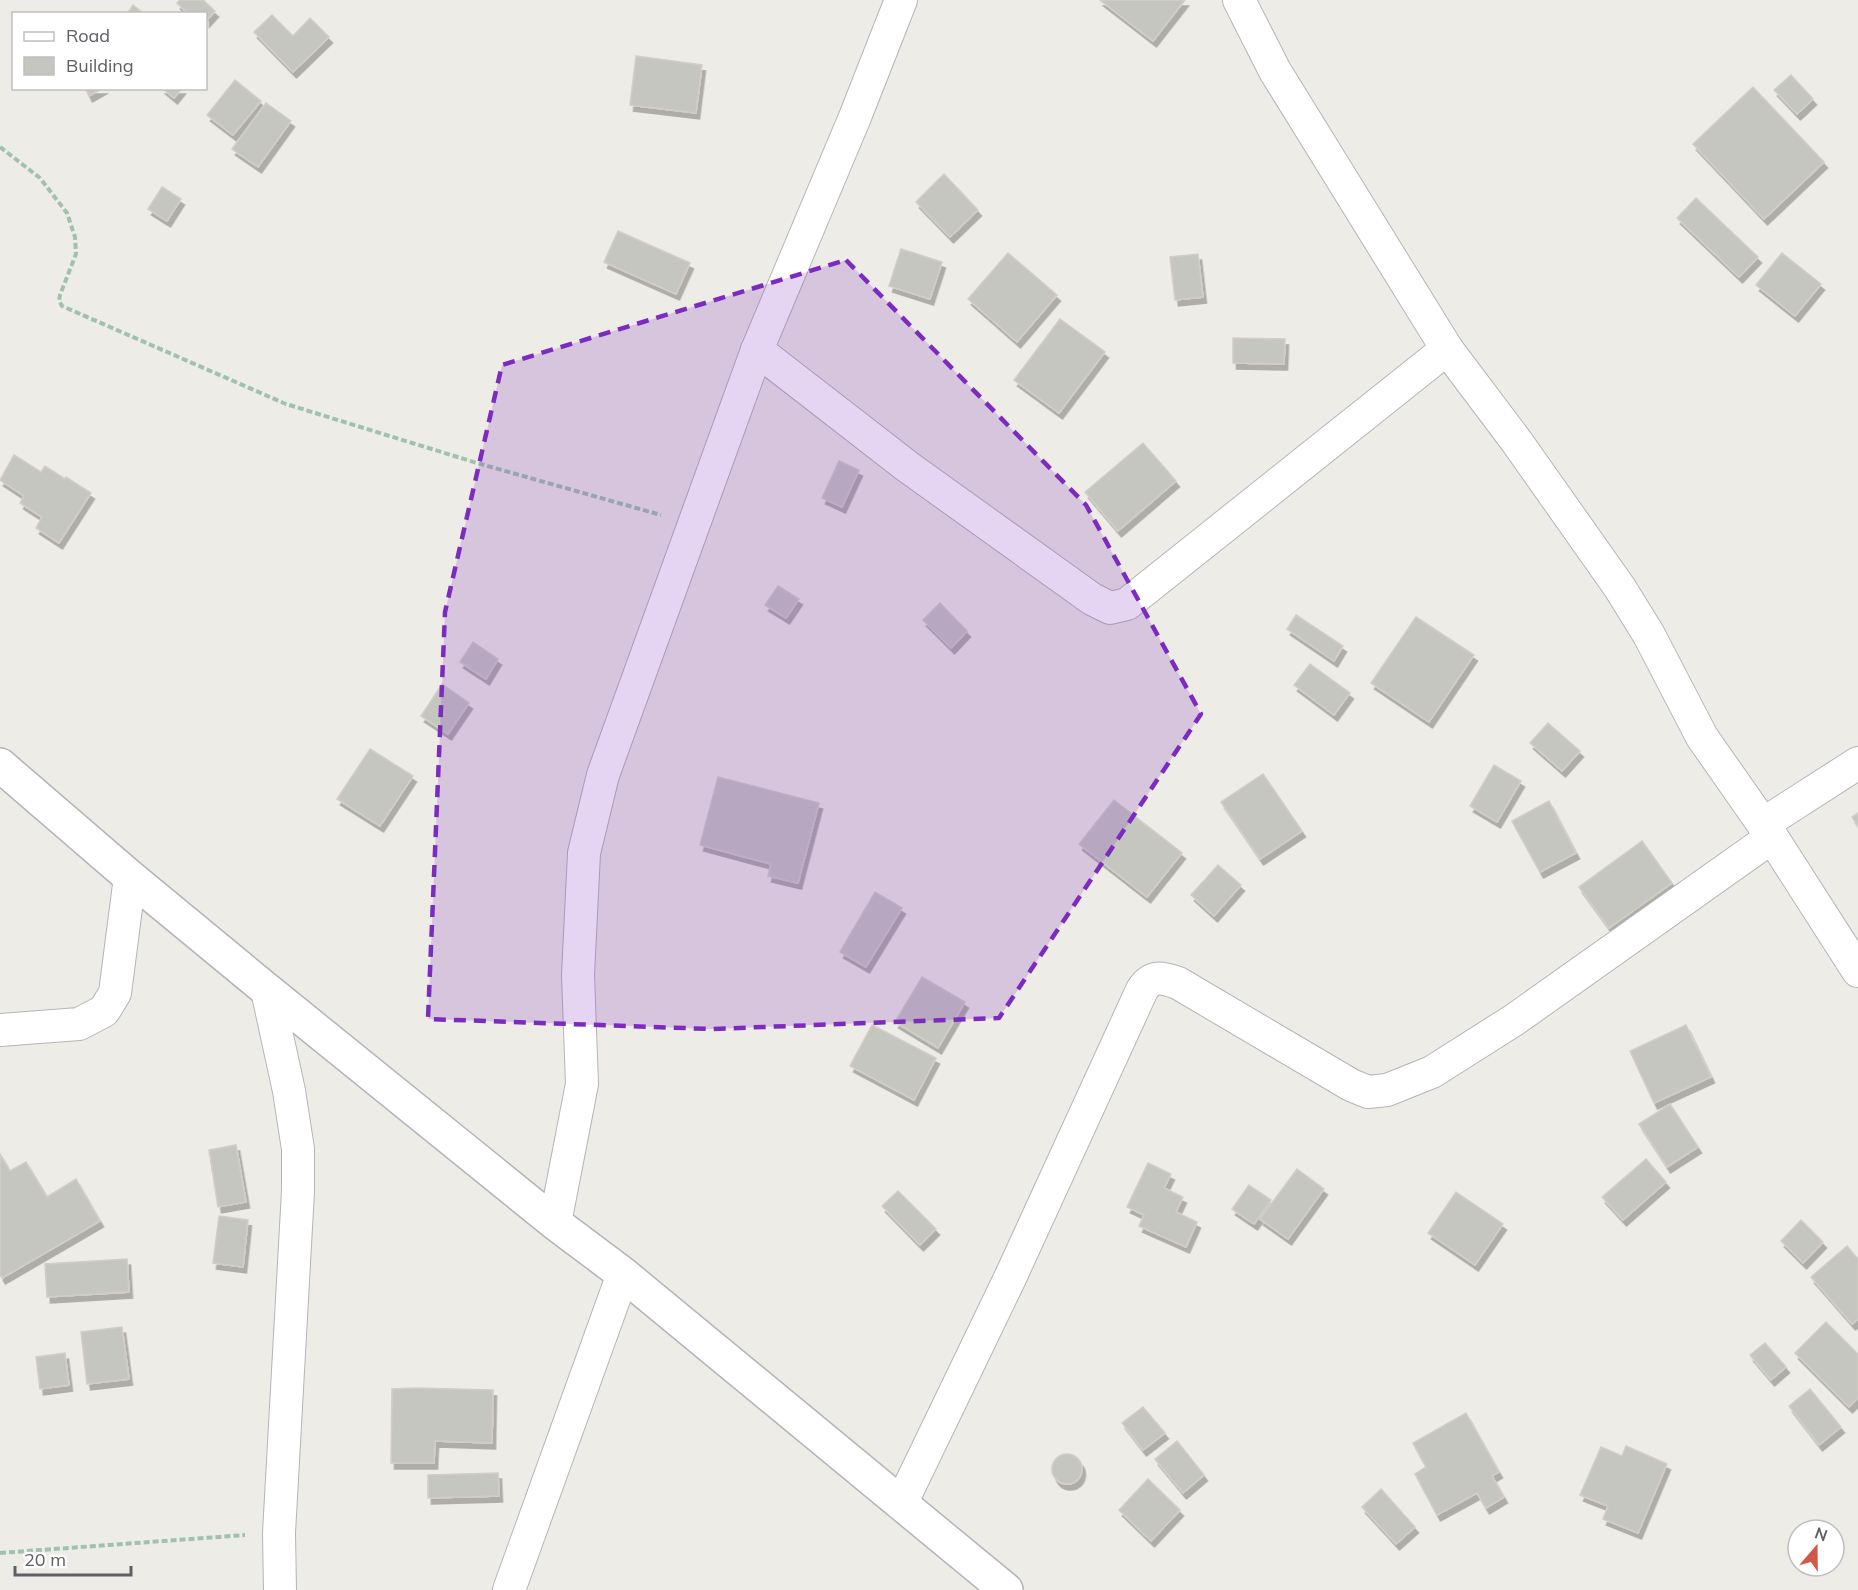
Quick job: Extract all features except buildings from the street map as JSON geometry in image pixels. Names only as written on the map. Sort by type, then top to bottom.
[{"type":"main road","points":[[0,765],[130,877],[267,990],[623,1274],[1006,1590]]},
{"type":"street","points":[[555,1222],[582,1084],[578,975],[584,853],[603,775],[757,350],[901,0]]},
{"type":"street","points":[[1239,0],[1275,71],[1448,349],[1620,588],[1649,635],[1702,737],[1768,830],[1858,971]]},
{"type":"street","points":[[757,350],[908,467],[1092,599],[1110,608],[1127,604],[1448,349]]},
{"type":"street","points":[[901,1504],[1010,1278],[1142,990],[1149,981],[1160,977],[1178,983],[1352,1085],[1368,1092],[1387,1090],[1432,1072],[1514,1020],[1858,763]]},
{"type":"street","points":[[0,1030],[80,1024],[104,1011],[115,993],[130,877]]},
{"type":"street","points":[[267,990],[289,1091],[298,1149],[298,1191],[279,1533],[280,1590]]},
{"type":"street","points":[[509,1590],[623,1274]]},
{"type":"path","points":[[0,147],[40,178],[67,213],[75,237],[76,254],[60,295],[59,301],[62,306],[286,404],[477,463],[693,525]]},
{"type":"path","points":[[0,1553],[279,1533]]},
{"type":"highlighted area","points":[[846,260],[1086,505],[1201,714],[999,1018],[711,1029],[428,1019],[445,612],[502,365]]}]
